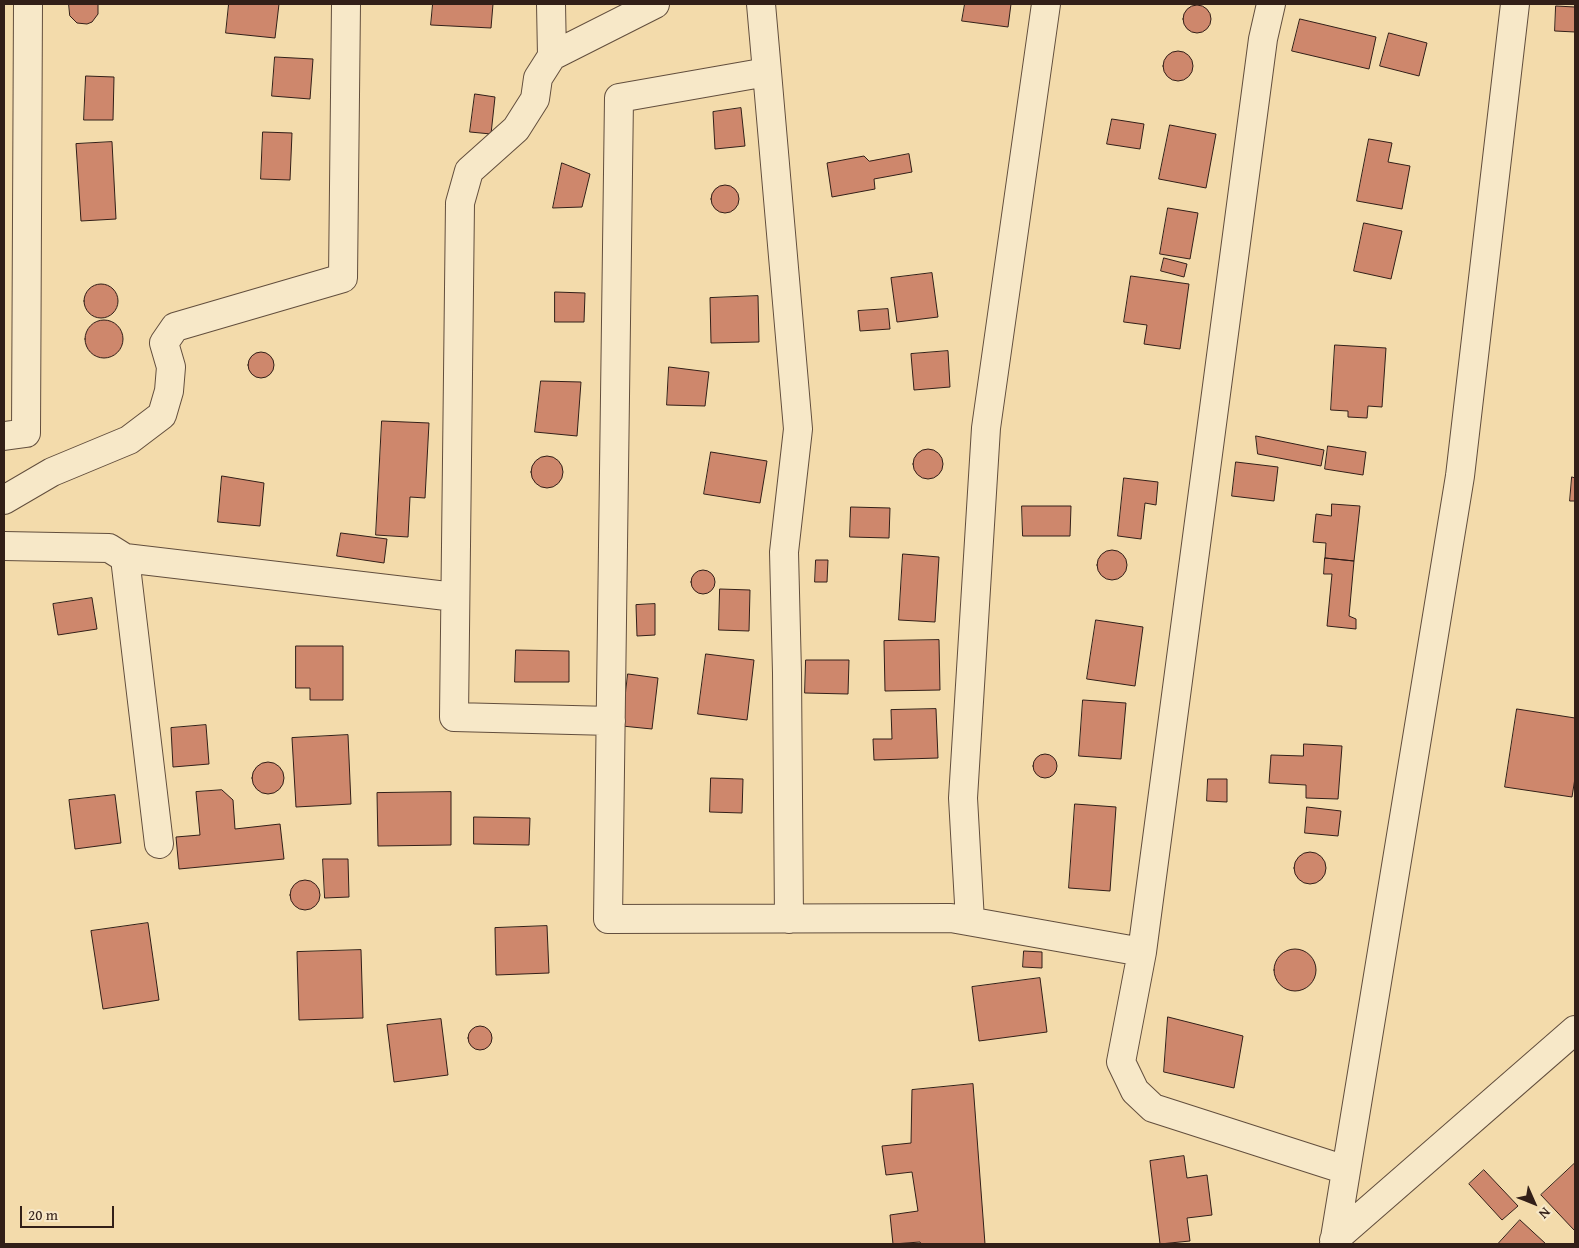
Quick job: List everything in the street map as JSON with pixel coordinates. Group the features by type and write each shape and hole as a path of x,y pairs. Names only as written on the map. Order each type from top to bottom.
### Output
{"street":[{"path":"4,436 26,433 28,4"},
{"path":"4,500 52,472 129,440 162,415 169,391 171,367 164,343 175,327 343,278 346,4"},
{"path":"551,4 552,56"},
{"path":"611,721 454,717 460,202 469,171 516,129 535,99 538,78 552,56 655,4"},
{"path":"761,4 798,429 784,552 787,673 788,918"},
{"path":"970,921 964,798 986,428 1046,4"},
{"path":"1271,4 1263,39 1142,952 1121,1062 1136,1091 1153,1108 1346,1170"},
{"path":"1334,1242 1460,476 1515,4"},
{"path":"767,72 619,98 608,919 951,918 1142,952"},
{"path":"4,546 109,548 125,558 455,597"},
{"path":"125,558 159,844"},
{"path":"1334,1242 1575,1030"}],"building":[{"path":"69,4 98,4 98,14 92,22 87,24 77,23 70,16"},
{"path":"229,4 279,4 275,38 226,33"},
{"path":"433,4 493,4 491,28 431,25"},
{"path":"965,4 1011,4 1008,27 962,21"},
{"path":"1197,5 1207,9 1211,19 1207,29 1197,33 1187,29 1183,19 1187,9"},
{"path":"1556,6 1575,7 1575,32 1555,31"},
{"path":"1300,19 1376,37 1369,69 1292,51"},
{"path":"1389,33 1427,43 1419,76 1380,66"},
{"path":"1178,51 1184,52 1192,60 1192,72 1184,80 1178,81 1172,80 1164,72 1163,66 1164,60 1172,52"},
{"path":"275,57 313,59 310,99 272,96"},
{"path":"86,76 114,77 113,120 84,120"},
{"path":"475,94 495,97 491,134 470,132"},
{"path":"741,108 745,146 715,149 713,112"},
{"path":"1112,119 1144,124 1140,149 1107,144"},
{"path":"1170,125 1216,134 1206,188 1159,179"},
{"path":"263,132 292,133 290,180 261,179"},
{"path":"1369,139 1392,143 1388,162 1410,166 1402,209 1357,201"},
{"path":"112,142 116,219 81,221 76,144"},
{"path":"909,154 912,172 874,179 875,189 832,197 827,163 864,156 869,161"},
{"path":"562,163 590,174 582,207 553,208"},
{"path":"725,185 735,189 739,199 735,209 725,213 715,209 711,199 715,189"},
{"path":"1168,208 1198,213 1190,259 1160,254"},
{"path":"1364,223 1402,231 1391,279 1354,271"},
{"path":"1164,258 1187,264 1184,277 1161,271"},
{"path":"932,273 938,317 897,322 891,278"},
{"path":"1131,276 1189,284 1180,349 1144,344 1147,325 1124,322"},
{"path":"101,284 108,285 113,289 117,294 117,308 113,313 108,317 101,318 94,317 89,313 85,308 84,301 85,294 89,289 94,285"},
{"path":"555,292 585,293 584,322 555,322"},
{"path":"758,296 759,342 711,343 710,298"},
{"path":"888,309 890,329 860,331 858,311"},
{"path":"104,320 118,325 123,339 118,353 104,358 90,353 85,339 90,325"},
{"path":"1335,345 1386,348 1382,407 1368,406 1367,418 1348,417 1348,411 1331,410"},
{"path":"948,351 950,387 914,390 911,354"},
{"path":"261,352 270,356 274,365 270,374 261,378 252,374 248,365 252,356"},
{"path":"669,367 709,372 705,406 667,405"},
{"path":"541,381 581,382 577,436 535,432"},
{"path":"382,421 429,423 425,498 410,497 408,537 376,535"},
{"path":"1256,436 1324,450 1321,466 1258,454"},
{"path":"1328,446 1366,452 1363,475 1325,469"},
{"path":"928,449 939,453 943,464 939,475 928,479 917,475 913,464 917,453"},
{"path":"711,452 767,461 760,503 704,494"},
{"path":"547,456 559,460 563,472 559,484 547,488 535,484 531,472 535,460"},
{"path":"1236,462 1278,467 1274,501 1232,496"},
{"path":"222,476 264,483 260,526 218,522"},
{"path":"1572,477 1575,478 1575,501 1570,501"},
{"path":"1124,478 1158,482 1156,505 1145,503 1141,539 1118,536"},
{"path":"1332,504 1360,506 1354,561 1325,558 1326,543 1313,542 1316,514 1331,516"},
{"path":"1022,506 1071,506 1070,536 1023,536"},
{"path":"851,507 890,508 889,538 850,537"},
{"path":"341,533 387,539 384,563 337,556"},
{"path":"1112,550 1123,554 1127,565 1123,576 1112,580 1101,576 1097,565 1101,554"},
{"path":"903,554 939,557 935,622 899,620"},
{"path":"1325,558 1354,561 1349,616 1356,619 1356,629 1327,626 1332,574 1324,574"},
{"path":"816,560 828,560 827,582 815,582"},
{"path":"703,570 712,573 715,582 712,591 703,594 694,591 691,582 694,573"},
{"path":"720,589 750,590 749,631 719,630"},
{"path":"92,598 97,629 58,635 53,604"},
{"path":"655,604 655,635 637,636 636,605"},
{"path":"1096,620 1143,627 1135,686 1087,679"},
{"path":"939,640 940,690 885,691 884,641"},
{"path":"296,646 343,646 343,700 310,700 310,688 296,688"},
{"path":"516,650 569,651 569,682 515,682"},
{"path":"706,654 754,660 747,720 698,714"},
{"path":"806,660 849,660 848,694 805,693"},
{"path":"628,674 658,678 652,729 622,726"},
{"path":"1083,700 1126,703 1121,759 1079,756"},
{"path":"936,709 938,758 874,760 873,739 892,739 891,710"},
{"path":"1517,709 1575,718 1575,778 1572,797 1505,787"},
{"path":"206,725 209,764 173,767 171,728"},
{"path":"348,735 351,804 296,807 292,738"},
{"path":"1304,744 1342,746 1338,799 1306,798 1306,785 1269,783 1271,755 1303,756"},
{"path":"1040,754 1050,754 1057,761 1057,771 1050,778 1040,778 1033,771 1033,761"},
{"path":"268,762 279,767 284,778 279,789 268,794 257,789 252,778 257,767"},
{"path":"711,778 743,779 742,813 710,812"},
{"path":"1208,779 1227,779 1227,802 1207,801"},
{"path":"222,790 233,800 235,829 280,824 284,859 179,869 176,837 200,835 196,792"},
{"path":"451,792 451,845 378,846 377,793"},
{"path":"115,795 121,843 75,849 69,800"},
{"path":"1075,804 1116,807 1110,891 1069,888"},
{"path":"1307,807 1341,811 1338,836 1305,833"},
{"path":"474,817 530,818 529,845 474,844"},
{"path":"1310,852 1316,853 1321,857 1325,862 1325,874 1321,879 1316,883 1310,884 1304,883 1299,879 1295,874 1294,868 1295,862 1299,857 1304,853"},
{"path":"323,859 348,859 349,897 325,898"},
{"path":"305,880 311,881 319,889 319,901 311,909 305,910 299,909 291,901 290,895 291,889 299,881"},
{"path":"148,923 159,1000 103,1009 91,931"},
{"path":"547,926 549,973 496,975 495,928"},
{"path":"1295,949 1310,955 1316,970 1310,985 1295,991 1280,985 1274,970 1280,955"},
{"path":"361,950 363,1018 299,1020 297,952"},
{"path":"1024,951 1042,952 1042,968 1023,967"},
{"path":"1040,978 1047,1032 979,1041 972,987"},
{"path":"1168,1017 1243,1036 1234,1088 1164,1072"},
{"path":"441,1019 448,1075 394,1082 387,1025"},
{"path":"475,1026 485,1026 492,1033 492,1043 485,1050 475,1050 468,1043 468,1033"},
{"path":"973,1084 985,1244 921,1244 920,1242 893,1244 890,1215 918,1211 912,1172 886,1175 882,1146 911,1143 912,1090"},
{"path":"1184,1156 1187,1178 1207,1175 1212,1215 1187,1218 1190,1241 1160,1244 1150,1161"},
{"path":"1575,1163 1575,1229 1574,1230 1541,1195"},
{"path":"1484,1170 1518,1206 1502,1220 1469,1184"},
{"path":"1520,1220 1546,1244 1498,1244"}]}
